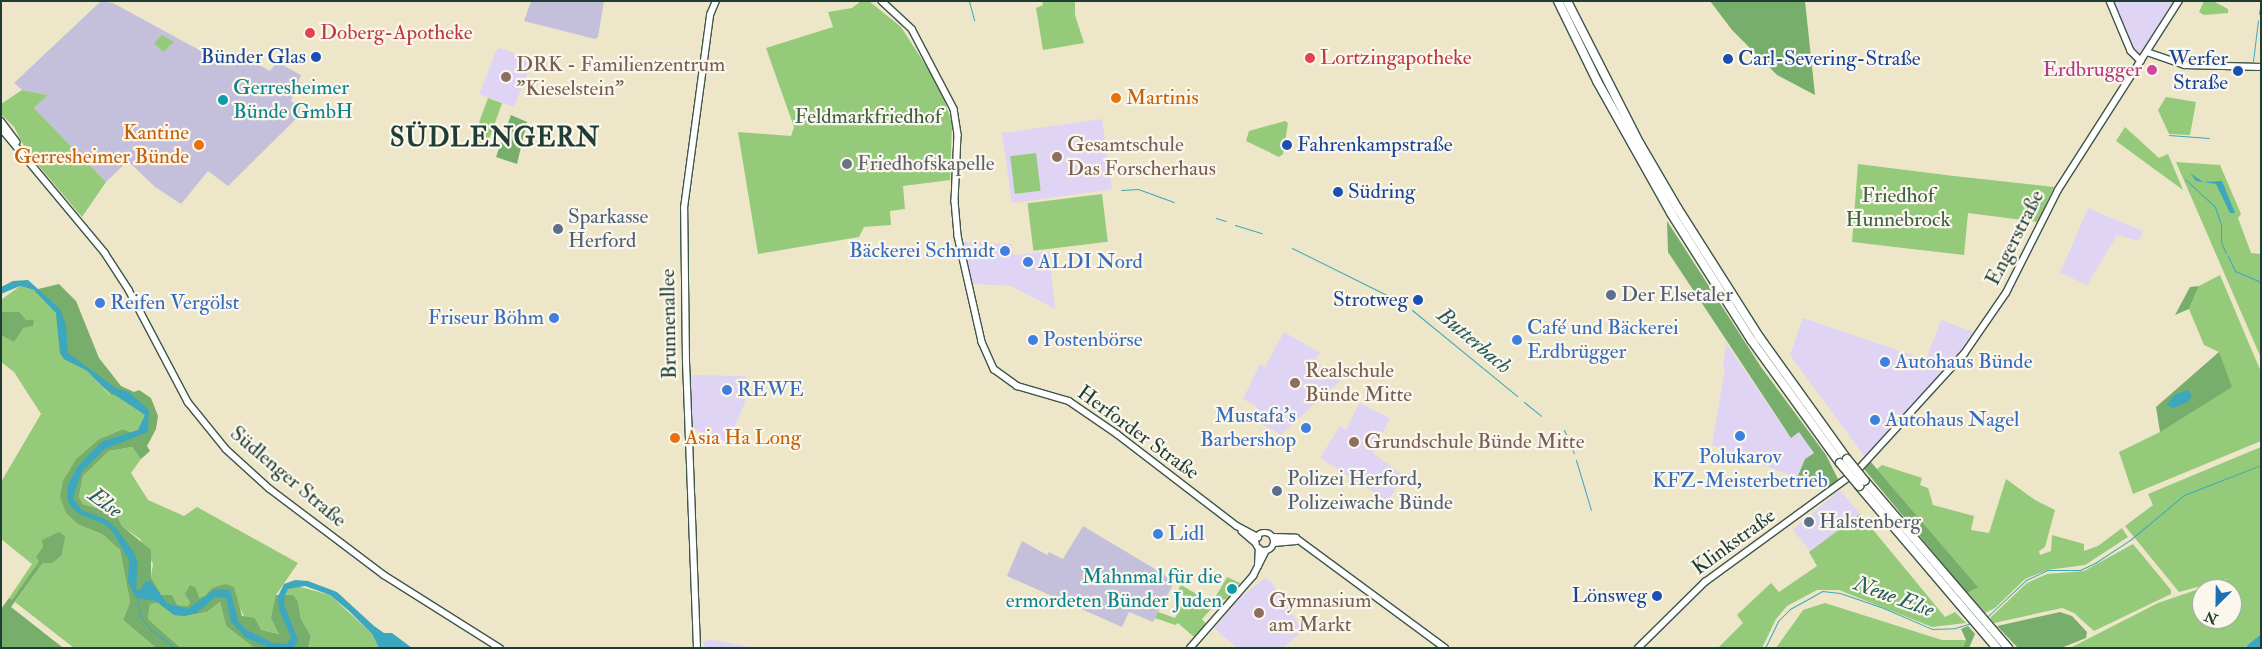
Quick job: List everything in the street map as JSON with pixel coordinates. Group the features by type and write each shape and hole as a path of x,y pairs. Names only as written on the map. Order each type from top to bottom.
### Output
{"highway":[{"path":"1558,1 1671,213 1752,341 1843,461 1960,602 1995,642 2008,648"},
{"path":"1567,1 1675,204 1760,338 1843,461"}],"main road":[{"name":"Brunnenallee","path":"697,648 686,362 684,208 710,15 716,1"},
{"name":"Herforder Straße","path":"882,1 912,29 954,108 958,135 955,201 958,236 982,342 994,369 1017,386 1069,401 1118,434 1237,526 1266,551"},
{"path":"2110,1 2132,51 2141,61"},
{"name":"Engerstraße","path":"1857,471 1985,328 2006,293 2058,190 2178,1"},
{"path":"2147,52 2184,65 2261,67"},
{"name":"Südlenger Straße","path":"1,121 24,155"},
{"name":"Südlenger Straße","path":"1,128 105,253 129,290 188,402 226,449 270,489 384,574 500,648"},
{"name":"Klinkstraße","path":"1638,648 1705,582 1857,471"},
{"path":"1258,566 1258,543 1266,533 1273,540"},
{"path":"1190,648 1238,594 1258,566 1273,540 1289,536 1301,541 1445,648"}],"shaded area":[{"path":"101,1 113,3 223,63 232,51 270,71 277,62 301,75 291,101 300,107 299,116 228,186 208,171 181,204 155,187 128,161 106,182 34,108 48,95 22,90 14,83"},
{"path":"531,1 604,1 598,37 595,39 524,21"},
{"path":"2114,1 2173,1 2141,54 2133,49"},
{"name":"DRK - Familienzentrum \"Kieselstein\"","path":"501,48 533,60 514,107 479,94 497,49"},
{"name":"Gesamtschule Das Forscherhaus","path":"1102,119 1112,189 1012,203 1002,133"},
{"path":"2088,208 2143,231 2139,241 2117,235 2087,285 2060,273"},
{"path":"962,242 1012,244 1013,255 1049,251 1055,309 1011,286 972,284"},
{"path":"1803,318 1926,360 1941,320 1973,332 1973,337 1865,457 1790,355"},
{"name":"Realschule Bünde Mitte","path":"1284,332 1320,353 1315,361 1341,380 1281,435 1250,418 1257,406 1243,399 1260,364 1265,367"},
{"path":"1726,343 1791,438 1799,431 1814,453 1805,459 1797,478 1712,445 1725,369 1723,368"},
{"path":"690,375 745,376 745,402 727,445 692,428"},
{"name":"Grundschule Bünde Mitte","path":"1359,403 1390,418 1373,453 1404,476 1388,501 1320,458 1340,426 1346,430"},
{"path":"1840,490 1860,514 1812,554 1793,530"},
{"path":"1083,526 1175,581 1153,622 1129,612 1122,627 1007,576 1022,541 1047,555 1049,552 1063,559"},
{"name":"Gymnasium am Markt","path":"1265,578 1273,584 1303,631 1283,648 1237,648 1214,628 1241,597"},
{"path":"710,639 755,648 705,648 703,642"}],"green space":[{"name":"Feldmarkfriedhof","path":"861,1 869,1 901,27 941,89 952,124 950,180 903,186 905,209 890,211 891,225 864,227 859,237 758,254 738,132 791,136 794,127 766,48 833,27 828,12 852,8"},
{"path":"1042,1 1075,1 1075,15 1084,43 1043,50 1036,8 1043,5"},
{"path":"1710,1 1805,1 1815,95 1777,75 1732,30"},
{"path":"2204,1 2213,1 2228,9 2228,13 2204,15 2199,12"},
{"path":"162,35 174,42 163,52 154,43"},
{"path":"22,90 48,95 34,108 106,182 82,217 27,152 14,127 1,114 1,104"},
{"path":"2166,97 2196,102 2190,135 2169,134 2158,110"},
{"path":"488,98 502,103 485,149 471,144"},
{"path":"511,115 527,122 517,164 496,157"},
{"path":"1285,121 1288,123 1283,154 1279,157 1246,141 1249,131"},
{"path":"2125,127 2159,158 2168,154 2183,190 2116,141"},
{"path":"1036,153 1041,191 1015,194 1010,156"},
{"path":"2176,162 2220,165 2241,214 2238,218 2251,253 2261,254 2261,358"},
{"name":"Friedhof Hunnebrock","path":"1858,164 2054,187 2038,222 1968,213 1964,255 1852,242"},
{"path":"1102,194 1108,242 1033,251 1028,203"},
{"path":"1667,221 1761,367 1826,455 1839,481 1828,490 1797,478 1805,459 1814,453 1799,432 1791,438 1668,252"},
{"path":"2220,275 2261,372 2261,441 2133,494 2119,452 2160,432 2219,352 2204,345 2189,309 2199,286"},
{"path":"59,284 76,301 99,358 121,386 134,392 139,390 151,398 158,416 156,429 147,446 150,451 141,459 132,447 109,451 83,476 79,497 83,504 116,514 122,526 151,550 151,577 161,595 172,595 177,605 188,606 190,602 185,594 190,585 196,588 199,598 206,595 212,588 225,584 234,587 242,616 255,618 261,630 279,634 271,618 276,595 293,595 298,602 301,619 311,636 308,648 254,648 226,626 220,602 207,612 185,616 174,615 158,603 150,604 148,619 181,648 156,648 123,620 130,602 120,550 102,534 79,525 66,513 60,497 63,481 77,458 99,439 123,429 130,432 138,430 145,415 117,396 111,395 86,370 64,359 60,353 56,313 34,290"},
{"path":"20,286 34,290 53,307 59,322 60,353 86,370 110,395 117,396 145,415 138,430 130,432 123,429 99,439 77,458 79,525 102,534 120,550 130,602 123,620 156,648 74,648 15,602 43,563 62,555 63,549 43,547 39,561 12,601 9,598 32,564 1,539 1,482 41,414 14,372 1,362 1,335 6,336 26,321 18,312 1,312 1,300"},
{"path":"2199,286 2189,309 2175,315 2190,287"},
{"path":"1,312 19,312 26,320 34,320 33,326 23,328 14,342 1,335"},
{"path":"2219,352 2232,387 2160,432 2156,407"},
{"path":"132,447 141,459 131,473 148,500 184,516 197,507 298,563 276,595 280,634 260,630 255,618 245,618 235,599 206,595 190,602 188,606 177,605 161,596 151,577 153,564 140,539 122,526 116,514 83,504 79,497 83,476 109,451"},
{"path":"2261,447 2261,635 2244,648 2070,648 2158,603 2192,591 2192,629 2242,629 2242,579 2192,579 2192,588 2179,592 2125,526 2153,505 2148,494"},
{"path":"1871,462 1978,587 1967,593 1864,469"},
{"path":"1882,465 1922,478 1920,485 1928,488 1933,505 1974,516 1971,530 1989,533 2006,479 2035,500 2055,510 2045,547 2039,551 2040,555 2051,551 2052,535 2084,544 2084,551 2098,546 2122,528 2128,537 2085,565 2047,570 2025,579 1995,608 1985,613 1967,593 1977,586 1877,469"},
{"path":"1860,514 1945,617 1955,612 1966,623 1932,627 1839,590 1817,590 1787,606 1776,619 1762,648 1718,648 1743,623 1737,615 1771,583 1779,592 1817,566 1809,552"},
{"path":"59,532 65,536 62,555 52,563 43,563 11,607 62,647 1,648 1,609 9,598 12,600 39,561 36,557 43,547 42,540"},
{"path":"2133,544 2171,590 2171,594 2094,631 2074,613 2062,608 1994,623 1990,618 2027,583 2047,574 2084,571"},
{"path":"1227,577 1240,583 1227,599 1222,600 1216,596"},
{"path":"1181,585 1215,605 1202,619 1206,624 1194,637 1178,623 1175,625 1155,618 1158,612 1175,618 1181,608 1176,605 1184,596 1178,590"},
{"path":"297,586 330,595 372,634 379,648 308,648 311,636 301,619 298,602 285,596 288,589"},
{"path":"220,602 226,626 254,648 181,648 148,619 150,604 158,603 185,616 207,612"},
{"path":"1825,603 1942,640 1966,640 1963,648 1776,648 1803,610"},
{"path":"2060,612 2072,616 2087,632 2086,638 2061,648 2018,648 1997,626"},
{"path":"1968,626 1975,634 1969,648 1963,648 1966,640 1961,629"}],"water":[{"path":"2190,173 2203,182 2222,181 2235,213 2230,213 2216,184 2196,181"},
{"path":"28,280 60,309 66,325 68,353 116,388 129,392 149,410 148,432 105,449 82,471 73,498 82,510 107,520 116,528 133,551 138,563 136,589 139,591 145,582 151,581 167,603 188,609 215,589 230,590 238,621 245,629 273,643 287,644 291,637 279,610 278,596 284,584 295,580 308,581 337,592 374,626 384,633 392,633 412,648 379,648 372,634 330,595 305,586 288,589 285,596 284,604 298,640 293,648 268,647 246,638 231,622 226,598 215,597 197,613 185,616 174,615 156,601 136,598 128,582 129,560 112,531 104,524 79,514 71,507 67,498 68,485 76,469 91,452 103,441 138,430 145,415 103,387 86,370 64,359 60,353 56,313 34,290 20,286 1,294 1,287 13,281"},
{"path":"2188,390 2192,395 2188,402 2173,408 2167,405 2174,395"}],"waterway":[{"name":"Butterbach","path":"969,1 974,20"},
{"path":"2259,14 2261,2"},
{"path":"2253,61 2258,20"},
{"path":"2223,63 2236,63"},
{"path":"2240,63 2252,63"},
{"path":"2169,135 2209,138"},
{"path":"2185,179 2215,207 2221,224 2221,242 2226,253"},
{"name":"Butterbach","path":"1121,190 1138,189 1174,202"},
{"name":"Butterbach","path":"1216,218 1226,221"},
{"name":"Butterbach","path":"1235,225 1262,233"},
{"name":"Butterbach","path":"1292,248 1405,304"},
{"path":"2228,256 2235,271 2261,282"},
{"name":"Butterbach","path":"1412,310 1517,396"},
{"name":"Butterbach","path":"1524,402 1541,416"},
{"name":"Butterbach","path":"1564,430 1574,453"},
{"name":"Butterbach","path":"1576,460 1591,510"},
{"name":"Neue Else","path":"1987,617 2026,580 2047,570 2080,570 2095,563 2130,540 2184,495 2261,465"},
{"name":"Neue Else","path":"1765,648 1778,621 1790,609 1822,591 1840,593 1881,607 1932,629 1955,628 1971,623"},
{"path":"137,599 140,616 151,630 176,648"},
{"name":"Else","path":"2250,648 2261,639"}],"place":[{"name":"Doberg-Apotheke","path":"310,33"},
{"name":"Bünder Glas","path":"316,57"},
{"name":"Lortzingapotheke","path":"1310,58"},
{"name":"Carl-Severing-Straße","path":"1728,59"},
{"name":"Erdbrugger","path":"2152,70"},
{"name":"Werfer Straße","path":"2238,71"},
{"name":"DRK - Familienzentrum \"Kieselstein\"","path":"506,77"},
{"name":"Martinis","path":"1116,98"},
{"name":"Gerresheimer Bünde GmbH","path":"223,100"},
{"name":"Kantine Gerresheimer Bünde","path":"199,145"},
{"name":"Fahrenkampstraße","path":"1287,145"},
{"name":"Gesamtschule Das Forscherhaus","path":"1057,157"},
{"name":"Friedhofskapelle","path":"847,164"},
{"name":"Südring","path":"1338,192"},
{"name":"Sparkasse Herford","path":"558,229"},
{"name":"Bäckerei Schmidt","path":"1005,251"},
{"name":"ALDI Nord","path":"1028,262"},
{"name":"Der Elsetaler","path":"1611,295"},
{"name":"Strotweg","path":"1418,300"},
{"name":"Reifen Vergölst","path":"100,303"},
{"name":"Friseur Böhm","path":"554,318"},
{"name":"Postenbörse","path":"1033,340"},
{"name":"Café und Bäckerei Erdbrügger","path":"1517,340"},
{"name":"Autohaus Bünde","path":"1885,362"},
{"name":"Realschule Bünde Mitte","path":"1295,383"},
{"name":"REWE","path":"727,390"},
{"name":"Autohaus Nagel","path":"1875,420"},
{"name":"Mustafa’s Barbershop","path":"1306,428"},
{"name":"Polukarov KFZ-Meisterbetrieb","path":"1740,436"},
{"name":"Asia Ha Long","path":"675,438"},
{"name":"Grundschule Bünde Mitte","path":"1354,442"},
{"name":"Polizei Herford, Polizeiwache Bünde","path":"1277,491"},
{"name":"Halstenberg","path":"1809,522"},
{"name":"Lidl","path":"1158,534"},
{"name":"Mahnmal für die ermordeten Bünder Juden","path":"1232,589"},
{"name":"Lönsweg","path":"1657,596"},
{"name":"Gymnasium am Markt","path":"1259,613"}],"district":[{"name":"SÜDLENGERN","path":"495,139"}]}
